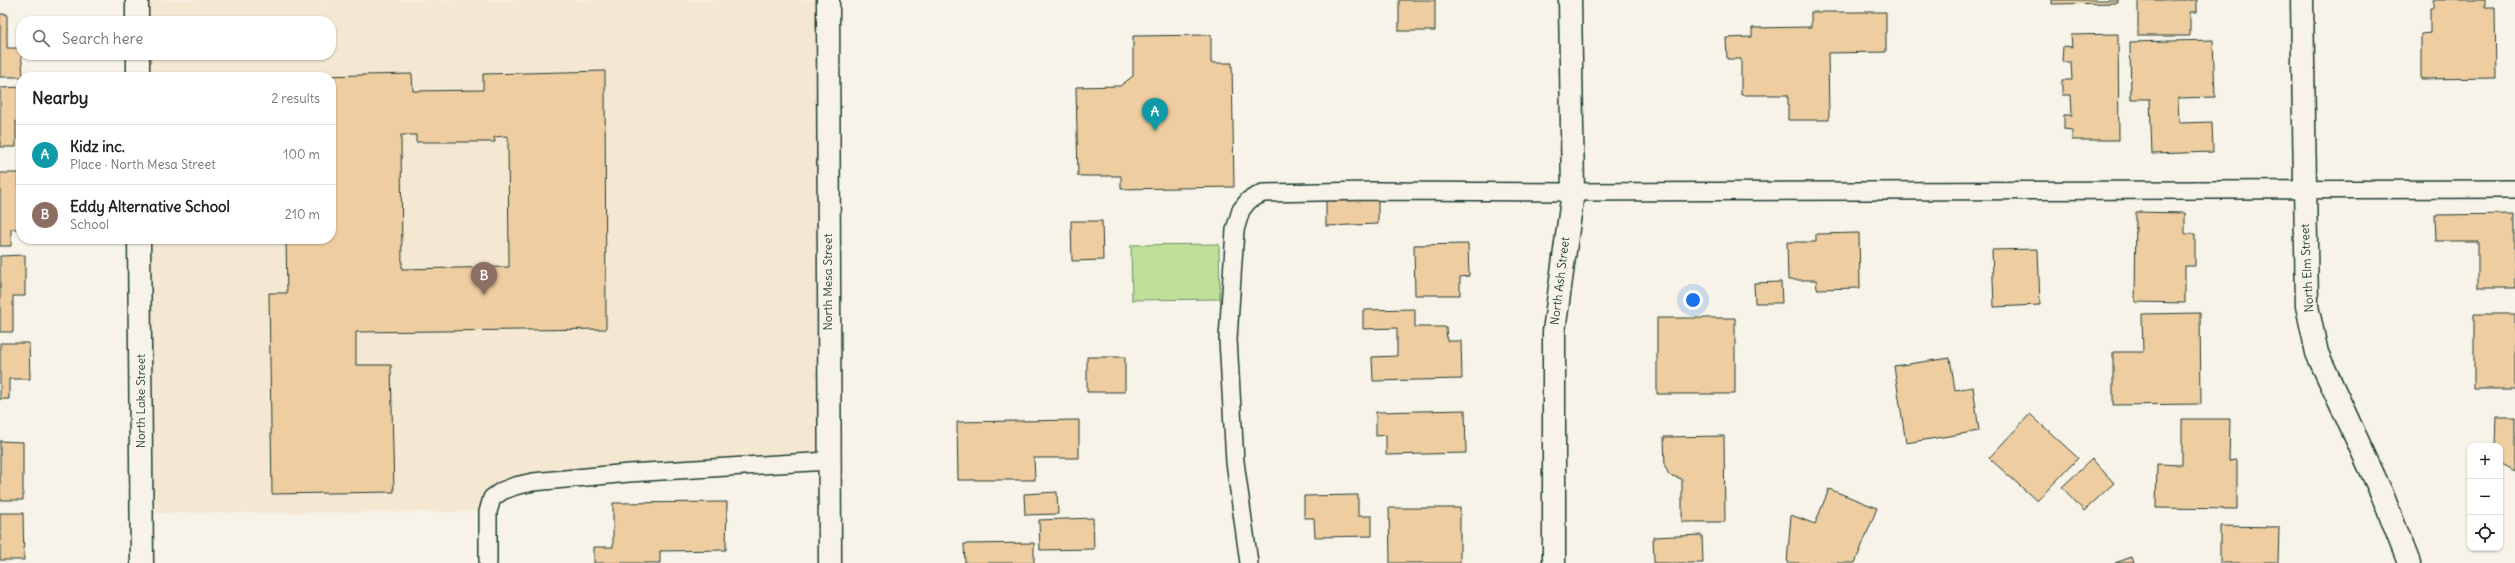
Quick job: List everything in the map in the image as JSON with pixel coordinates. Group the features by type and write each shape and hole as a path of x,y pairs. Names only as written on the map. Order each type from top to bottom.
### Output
{"street":[{"path":"137,0 138,16"},
{"name":"North Mesa Street","path":"828,0 830,563"},
{"name":"North Ash Street","path":"1554,563 1554,331 1573,192 1570,0"},
{"name":"North Elm Street","path":"2302,0 2307,306 2317,354 2382,494 2409,563"},
{"path":"138,60 138,72"},
{"name":"North Lake Street","path":"140,244 142,563"}],"lane":[{"path":"1249,563 1235,462 1228,339 1235,230 1240,210 1249,200 1262,193 1372,191 2304,191 2515,189"},
{"path":"488,563 488,512 492,498 502,491 515,486 533,482 629,473 829,461"}],"shaded area":[{"path":"137,0 828,0 829,461 515,486 488,512 141,513 139,244 336,244 336,72 138,72 138,60 336,60 336,16 137,16"}],"green space":[{"path":"1219,244 1220,299 1132,300 1131,245"}],"building":[{"path":"1399,0 1435,0 1435,31 1399,31"},
{"path":"2052,0 2118,0 2118,3 2052,4"},
{"path":"2138,0 2197,0 2197,12 2190,12 2190,36 2138,36"},
{"path":"2433,0 2485,0 2485,7 2495,7 2496,78 2421,79 2421,34 2430,33 2430,8 2433,8"},
{"path":"1811,12 1886,12 1886,52 1828,53 1829,120 1788,120 1788,95 1741,95 1741,59 1727,59 1726,38 1752,37 1752,28 1811,27"},
{"path":"0,14 7,14 7,48 16,48 16,60 22,60 23,72 16,72 16,77 0,77"},
{"path":"2118,34 2119,140 2072,140 2072,130 2064,129 2064,115 2072,115 2071,95 2062,95 2062,80 2072,80 2071,62 2062,62 2063,46 2072,47 2071,35"},
{"path":"1211,35 1211,63 1232,63 1234,187 1121,189 1121,176 1078,176 1076,87 1120,86 1133,76 1133,36"},
{"path":"2213,40 2215,97 2178,98 2179,123 2212,122 2213,152 2152,154 2150,99 2131,99 2130,42"},
{"path":"605,71 606,329 356,332 356,365 391,365 394,492 272,494 269,293 287,293 286,244 336,244 336,76 412,74 413,91 483,90 483,74","holes":["401,135 416,135 416,142 495,142 494,137 508,136 509,267 402,269"]},
{"path":"16,87 16,147 0,147 0,88"},
{"path":"0,173 16,173 16,229 11,229 11,246 0,246"},
{"path":"1378,197 1378,224 1326,226 1326,199"},
{"path":"2136,212 2185,213 2185,234 2195,234 2195,266 2185,266 2185,303 2135,302"},
{"path":"2515,214 2515,287 2478,287 2478,241 2436,241 2435,215"},
{"path":"1071,221 1102,221 1103,260 1072,261"},
{"path":"1859,233 1860,288 1817,289 1816,280 1788,280 1787,242 1816,242 1816,234"},
{"path":"1468,244 1469,276 1460,277 1460,295 1415,295 1414,245"},
{"path":"2038,249 2040,305 1994,307 1992,250"},
{"path":"25,255 25,296 13,296 13,332 0,332 0,256"},
{"path":"1781,282 1782,303 1755,303 1754,283"},
{"path":"1415,309 1415,327 1446,327 1447,341 1461,341 1462,379 1373,381 1372,357 1397,356 1397,328 1363,329 1363,310"},
{"path":"2200,313 2201,404 2113,405 2113,352 2143,352 2142,314"},
{"path":"2474,314 2515,314 2515,389 2474,389"},
{"path":"1657,318 1735,318 1735,394 1657,394"},
{"path":"0,343 29,343 30,379 9,379 9,399 0,399"},
{"path":"1087,357 1125,357 1125,392 1087,392"},
{"path":"1950,358 1955,390 1973,387 1979,431 1906,443 1894,366"},
{"path":"1465,410 1466,453 1386,455 1386,435 1376,436 1376,412"},
{"path":"2030,414 2078,458 2037,501 1989,458"},
{"path":"2497,417 2515,417 2515,472 2503,466 2503,443 2496,443"},
{"path":"2182,419 2230,419 2229,461 2237,460 2237,509 2156,508 2157,464 2182,465"},
{"path":"1079,420 1079,458 1034,458 1035,480 958,480 957,422"},
{"path":"1724,436 1725,522 1682,522 1682,479 1669,475 1665,466 1664,437"},
{"path":"0,441 23,442 23,500 0,500"},
{"path":"2092,459 2114,483 2084,511 2062,487"},
{"path":"1829,489 1877,508 1855,563 1787,563 1791,515 1815,524"},
{"path":"1057,492 1058,514 1025,515 1024,494"},
{"path":"1358,495 1358,516 1372,516 1372,536 1315,537 1314,518 1304,518 1304,496"},
{"path":"727,502 726,550 660,551 660,563 594,563 594,547 613,547 613,503"},
{"path":"1389,508 1460,508 1460,563 1390,563"},
{"path":"0,513 23,513 24,560 0,560"},
{"path":"1093,518 1094,549 1040,550 1039,520"},
{"path":"2220,526 2279,527 2278,563 2220,563"},
{"path":"1702,535 1703,563 1654,563 1653,537"},
{"path":"1034,543 1034,563 965,563 964,544"},
{"path":"2132,557 2134,563 2115,563"}],"place":[{"name":"Kidz inc.","path":"1155,131"},
{"name":"Eddy Alternative School","path":"484,295"}]}
